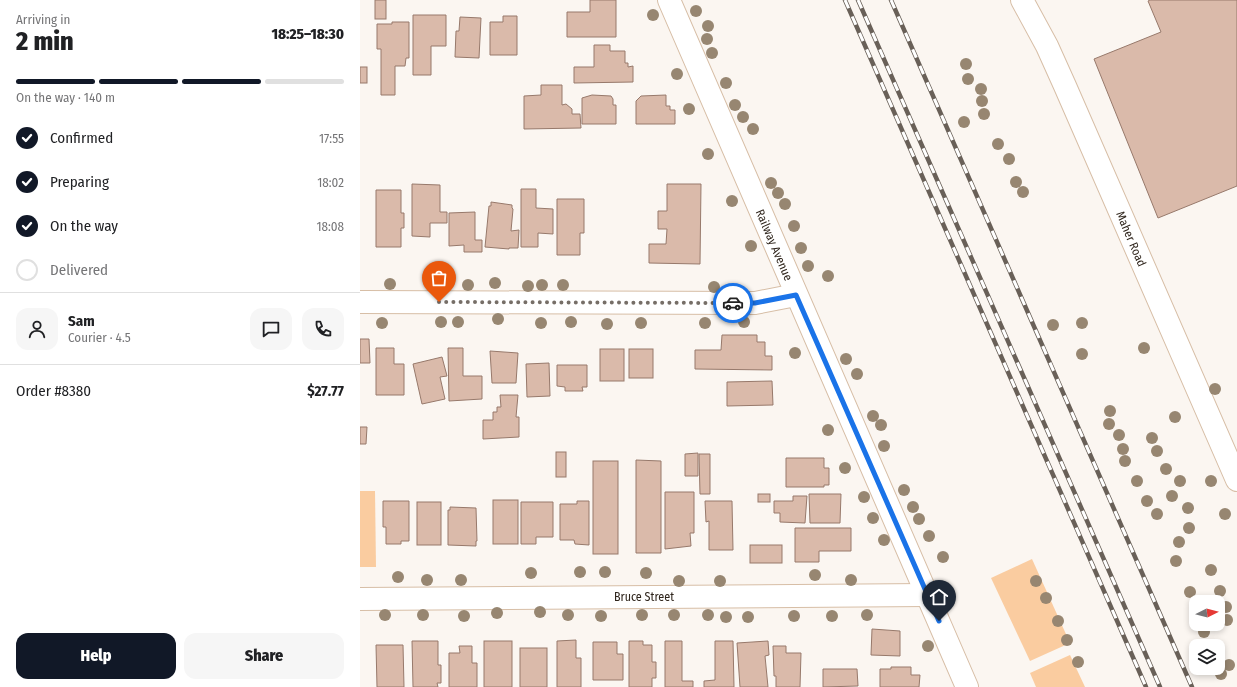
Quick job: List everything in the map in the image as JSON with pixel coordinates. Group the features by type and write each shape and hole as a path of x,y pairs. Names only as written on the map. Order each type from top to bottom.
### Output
{"street":[{"name":"Railway Avenue","path":"669,0 967,687"},
{"name":"Maher Road","path":"1022,0 1047,46 1065,86 1237,480"},
{"path":"360,302 755,303 796,295"},
{"name":"Bruce Street","path":"360,599 927,595"}],"shaded area":[{"path":"360,491 375,491 376,567 360,567"},
{"path":"1032,559 1070,643 1030,661 991,578"},
{"path":"1070,655 1085,687 1036,687 1030,673"}],"building":[{"path":"375,0 386,0 386,19 375,19"},
{"path":"590,0 616,0 616,37 567,37 567,12 590,12"},
{"path":"1237,0 1237,186 1158,218 1094,59 1161,32 1148,1"},
{"path":"413,15 446,15 446,46 431,46 431,75 413,75"},
{"path":"503,16 517,16 517,55 490,55 490,22 503,22"},
{"path":"460,17 481,18 479,58 455,57 456,31 459,31"},
{"path":"392,22 409,22 409,58 406,58 405,66 395,66 395,95 381,95 381,49 377,49 377,24 392,24"},
{"path":"594,45 610,45 610,51 625,51 625,63 628,63 628,67 633,66 633,82 574,83 574,67 594,67"},
{"path":"360,67 367,67 367,83 360,83"},
{"path":"541,85 562,85 562,105 566,104 572,109 572,114 580,114 581,128 524,129 524,96 541,95"},
{"path":"592,95 611,96 613,99 613,105 616,105 616,124 582,124 582,98"},
{"path":"666,95 666,106 670,106 670,110 675,110 675,124 636,124 636,101 641,96"},
{"path":"412,184 440,185 440,212 447,212 447,223 430,223 430,237 412,236"},
{"path":"667,184 701,184 700,264 649,263 649,244 666,244 667,229 658,229 658,211 667,211"},
{"path":"521,189 536,189 536,208 553,209 553,234 538,233 538,247 521,247"},
{"path":"376,190 401,190 401,213 404,213 404,228 401,228 401,247 376,247"},
{"path":"557,199 584,199 584,233 580,233 580,255 557,255"},
{"path":"491,202 512,205 511,231 519,230 518,248 509,249 485,247 489,206 491,206"},
{"path":"475,212 475,240 482,240 482,252 464,252 464,245 449,246 449,213"},
{"path":"722,335 757,335 757,342 765,342 765,356 772,356 772,370 695,369 695,350 721,350"},
{"path":"360,339 369,339 370,363 360,363"},
{"path":"376,348 394,348 394,364 404,364 404,395 376,395"},
{"path":"448,348 463,348 463,376 482,376 482,399 449,401"},
{"path":"600,349 624,349 624,381 600,381"},
{"path":"629,349 653,349 653,378 629,378"},
{"path":"490,351 518,353 516,383 492,383"},
{"path":"442,357 447,376 440,377 445,399 422,404 413,364"},
{"path":"549,363 550,396 527,397 526,364"},
{"path":"557,365 587,365 587,387 582,387 583,391 565,391 565,387 557,386"},
{"path":"772,381 773,405 727,406 727,382"},
{"path":"500,395 518,395 516,417 519,417 519,437 483,439 483,420 493,420 493,412 497,412 497,407 501,407"},
{"path":"360,427 367,427 366,444 360,444"},
{"path":"556,452 566,452 566,477 556,477"},
{"path":"698,453 698,476 685,476 685,454"},
{"path":"699,454 710,454 710,494 700,494"},
{"path":"786,458 824,458 824,468 829,468 829,485 824,485 824,487 786,487"},
{"path":"636,460 661,461 661,553 636,553"},
{"path":"593,461 618,461 618,554 593,554"},
{"path":"665,492 694,492 694,533 690,533 691,546 665,549"},
{"path":"758,494 770,494 770,502 758,502"},
{"path":"809,494 841,494 840,523 810,523"},
{"path":"793,496 807,496 805,523 780,522 780,513 774,513 774,501 793,501"},
{"path":"493,500 518,500 518,544 493,544"},
{"path":"383,501 409,501 409,541 401,541 401,544 386,544 386,527 383,527"},
{"path":"577,501 589,501 589,545 575,544 574,540 560,540 560,504 577,504"},
{"path":"705,501 732,501 733,550 709,550 709,521 706,522"},
{"path":"417,502 441,502 441,545 417,545"},
{"path":"521,502 553,502 553,537 536,537 536,544 521,544"},
{"path":"450,507 476,508 476,546 448,545 448,510 450,510"},
{"path":"795,528 851,528 851,551 819,551 819,562 795,562"},
{"path":"750,545 782,545 782,563 750,563"},
{"path":"872,629 900,631 900,656 871,655"},
{"path":"576,640 576,658 581,658 581,687 557,687 557,641"},
{"path":"412,641 438,641 438,665 441,665 441,683 437,683 438,687 413,687"},
{"path":"484,641 512,641 512,687 484,687"},
{"path":"629,641 643,641 643,645 652,645 652,662 656,662 656,678 652,678 652,687 629,687"},
{"path":"665,641 682,641 682,681 693,681 693,687 665,687"},
{"path":"715,641 733,641 734,687 704,687 704,681 715,680"},
{"path":"768,641 769,655 765,656 768,687 740,687 737,643"},
{"path":"593,642 617,642 617,654 623,654 623,680 593,680"},
{"path":"376,645 403,645 404,687 377,687"},
{"path":"459,646 472,646 472,663 477,663 477,687 449,687 449,653 460,653"},
{"path":"773,646 786,646 786,653 801,653 800,687 776,687"},
{"path":"520,648 547,648 547,687 520,687"},
{"path":"891,667 911,667 911,675 920,675 919,687 880,687 880,669 891,669"},
{"path":"823,669 857,669 858,686 823,687"}],"railway":[{"path":"845,0 1146,687"},
{"path":"858,0 1160,687"},
{"path":"891,0 1192,687"}],"way so far":[{"path":"439,302 733,303"}],"route":[{"path":"733,303 755,303 796,295 939,621"}]}
